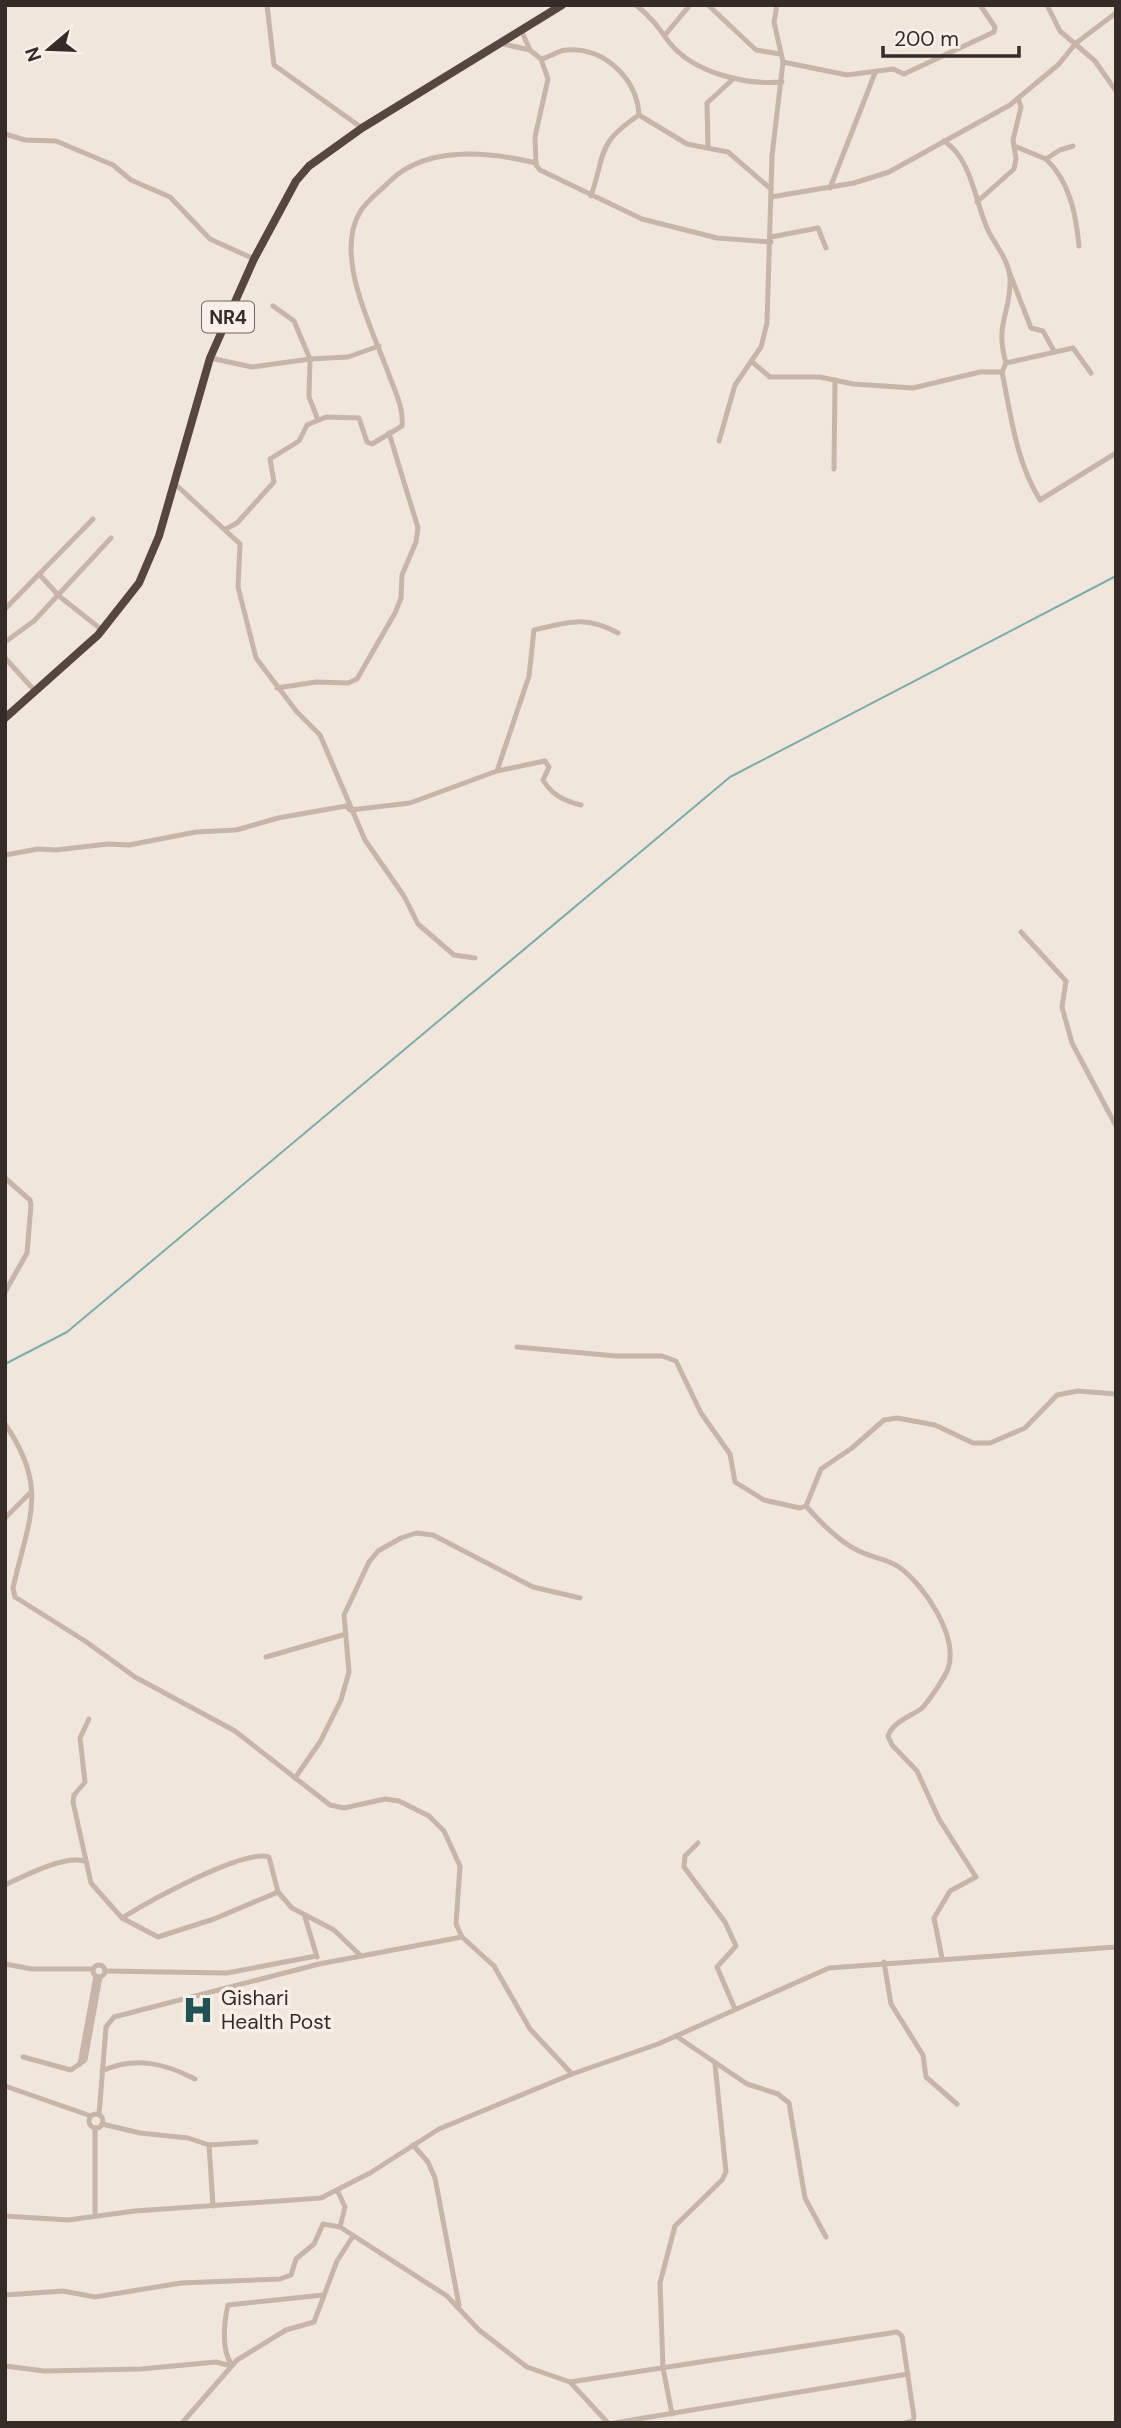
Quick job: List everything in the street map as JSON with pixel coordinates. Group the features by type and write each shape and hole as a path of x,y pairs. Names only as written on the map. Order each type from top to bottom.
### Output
{"highway":[{"name":"NR4","path":"5,718 102,630 124,605 145,571 159,536 210,358 254,259 296,181 309,166 362,128 503,44 562,5"}],"street":[{"path":"267,5 274,65 362,128"},
{"path":"636,5 673,46 699,66 732,80 761,84 782,82"},
{"path":"665,35 690,5"},
{"path":"708,5 756,50 780,54"},
{"path":"719,441 735,385 761,347 767,323 771,189 783,62 774,22 777,5"},
{"path":"783,62 847,75 893,69 901,74 909,72 995,32 995,27 980,5"},
{"path":"1047,5 1059,31 1076,43 1102,69 1116,90"},
{"path":"771,197 830,188 889,172 1002,111 1059,64 1076,43 1116,13"},
{"path":"522,32 530,50 541,59 548,85 536,124 536,163 540,170 642,219 669,227 717,238 771,240 818,228 826,248"},
{"path":"503,44 530,50"},
{"path":"541,59 566,50 599,56 632,84 638,98 639,115"},
{"path":"830,188 875,73"},
{"path":"708,148 708,103 732,80"},
{"path":"977,202 1014,169 1014,146 1021,107 1018,98"},
{"path":"639,115 687,144 735,156 771,189"},
{"path":"591,196 606,142 615,131 639,115"},
{"path":"5,134 25,139 56,141 113,164 131,180 170,197 210,239 254,259"},
{"path":"944,141 953,147 969,176 977,202 1031,328 1043,331 1054,351"},
{"path":"1014,146 1046,159 1059,172 1073,208 1079,246"},
{"path":"1046,159 1073,146"},
{"path":"226,529 237,523 274,482 272,457 296,444 304,427 330,417 359,418 369,444 375,444 389,433 400,429 403,421 379,346 361,305 352,260 353,228 360,211 392,179 412,165 488,152 536,163"},
{"path":"1010,274 1008,299 1000,333 1006,363 1002,372 1029,482 1040,500 1116,453"},
{"path":"273,306 294,321 310,359 309,397 318,420"},
{"path":"210,358 245,366 348,358 379,346"},
{"path":"1006,363 1073,348 1091,373"},
{"path":"751,362 770,377 797,376 913,388 980,372 1002,372"},
{"path":"834,470 835,380"},
{"path":"277,688 316,682 348,683 357,679 395,613 401,598 402,575 416,542 418,528 389,433"},
{"path":"174,483 200,510 226,529 240,544 238,587 256,658 277,688 320,736 365,840 404,896 421,929 454,955 475,958"},
{"path":"5,609 93,519"},
{"path":"5,642 34,621 111,538"},
{"path":"39,574 59,596 102,630"},
{"path":"496,771 528,676 534,630 577,620 607,627 618,633"},
{"path":"5,658 35,691"},
{"path":"5,855 38,849 129,845 196,832 236,831 346,806 350,810 410,803 496,771 545,761 549,767 543,780 548,788 566,802 581,805"},
{"path":"1021,932 1066,981 1062,1007 1072,1043 1116,1126"},
{"path":"5,1178 30,1200 31,1205 27,1253 5,1292"},
{"path":"517,1347 616,1356 662,1356 676,1361 701,1413 730,1454 731,1474 735,1482 774,1503 800,1508 806,1506 821,1469 852,1448 884,1420 897,1418 935,1425 973,1443 990,1443 1025,1428 1057,1395 1078,1391 1116,1394"},
{"path":"5,1424 28,1465 31,1492 32,1521 15,1578 15,1597 85,1641 135,1677 218,1720 322,1801 337,1808 393,1800 433,1818 450,1838 460,1866 456,1924 462,1937 494,1966 530,2029 572,2074"},
{"path":"5,1518 31,1492"},
{"path":"806,1506 856,1550 883,1558 905,1572 932,1605 946,1630 950,1654 944,1678 927,1702 893,1728 888,1736 892,1745 917,1771 939,1819 976,1877 950,1891 934,1919 942,1958"},
{"path":"295,1778 320,1742 327,1722 341,1700 349,1672 345,1608 373,1556 393,1542 416,1533 433,1535 533,1587 580,1598"},
{"path":"266,1657 346,1634"},
{"path":"89,1719 80,1738 85,1782 73,1798 84,1861 92,1883 122,1918 154,1936 162,1936 214,1919 278,1892"},
{"path":"698,1843 685,1856 684,1867 725,1922 736,1946 717,1966 735,2009"},
{"path":"122,1918 148,1902 218,1869 257,1856 269,1857 278,1892 304,1916 334,1930 360,1955"},
{"path":"5,1885 35,1870 74,1860 84,1861"},
{"path":"304,1916 319,1964"},
{"path":"102,2124 99,2115 106,2027 114,2017 319,1964 462,1937"},
{"path":"5,2216 68,2220 95,2215 300,2202 338,2192 439,2129 572,2074 676,2036 829,1968 1116,1947"},
{"path":"80,2064 98,1977 105,1971 227,1973 317,1956"},
{"path":"884,1962 891,2004 923,2055 926,2077 957,2104"},
{"path":"5,1964 32,1969 93,1969 100,1965 105,1971"},
{"path":"23,2057 71,2070 85,2060 98,1977 93,1969"},
{"path":"90,2028 106,2027"},
{"path":"676,2036 747,2084 778,2094 789,2103 804,2198 826,2237"},
{"path":"102,2071 131,2061 149,2062 195,2079"},
{"path":"672,2414 663,2368 659,2293 672,2232 695,2204 722,2180 726,2172 715,2064"},
{"path":"5,2086 91,2116 99,2115"},
{"path":"91,2116 90,2124 95,2128"},
{"path":"95,2128 102,2124 209,2144 256,2142"},
{"path":"95,2128 95,2215"},
{"path":"209,2144 214,2206"},
{"path":"412,2145 428,2162 435,2178 459,2305"},
{"path":"338,2192 345,2207 340,2227"},
{"path":"5,2295 63,2291 95,2297 181,2283 280,2279 291,2275 296,2259 313,2244 323,2224 340,2227 459,2305 479,2330 527,2367 570,2382 897,2332 902,2336 914,2417 914,2421 905,2423"},
{"path":"182,2423 232,2366 279,2334 314,2322 337,2261 353,2236"},
{"path":"232,2366 225,2340 228,2305 323,2295"},
{"path":"5,2366 44,2371 141,2370 216,2362 232,2366"},
{"path":"614,2423 908,2374"},
{"path":"570,2382 608,2423"}],"waterway":[{"path":"5,1364 67,1332 730,777 1116,576"}],"place":[{"name":"Gishari Health Post","path":"198,2010"}]}
